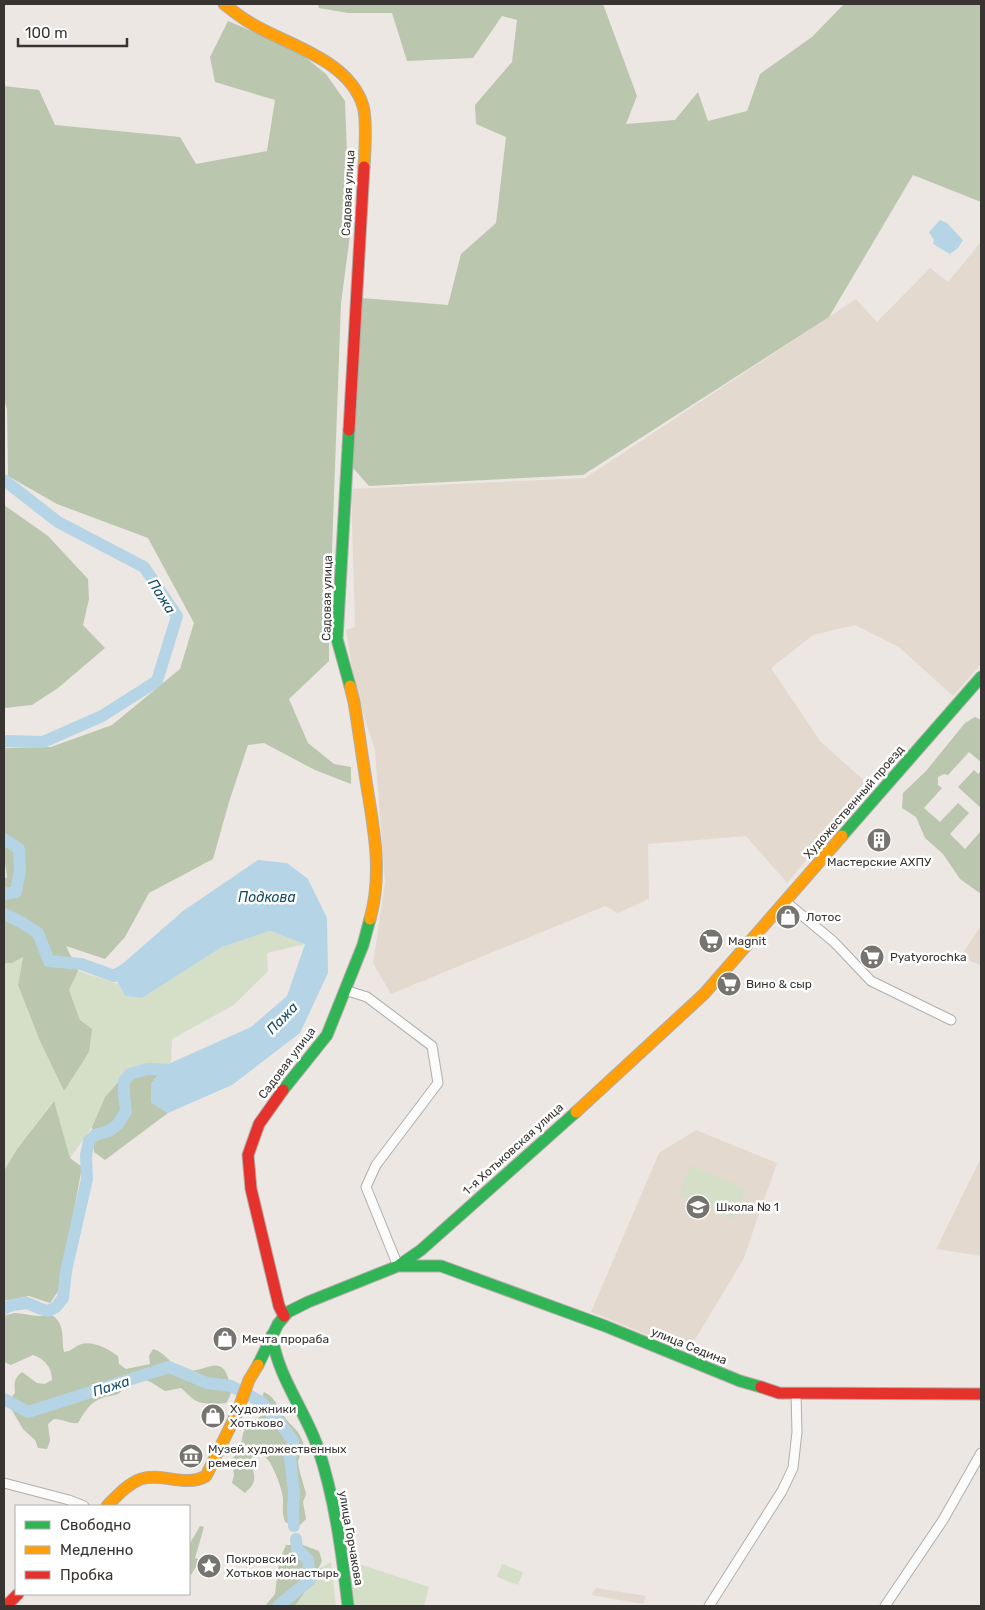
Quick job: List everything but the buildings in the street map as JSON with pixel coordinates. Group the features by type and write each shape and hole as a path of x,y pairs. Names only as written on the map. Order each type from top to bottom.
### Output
{"street":[{"name":"Садовая улица","path":"224,4 250,22 332,65 350,81 362,106 365,143 337,638 354,702 376,844 377,876 374,905 366,937 327,1035 259,1124 248,1155 251,1189 279,1306 284,1316"},
{"name":"Художественный проезд","path":"748,945 981,677"},
{"path":"786,902 834,942 871,982 951,1020"},
{"name":"1-я Хотьковская улица","path":"108,1505 127,1487 144,1478 196,1482 203,1479 209,1472 239,1410 249,1380 284,1316 308,1302 398,1266 421,1250 681,1017 748,945"},
{"path":"345,990 367,997 432,1046 438,1083 376,1165 366,1187 398,1266"},
{"name":"улица Седина","path":"398,1266 442,1266 605,1326 740,1381 779,1393 981,1394"},
{"name":"улица Горчакова","path":"272,1335 281,1368 310,1428 324,1469 337,1526 348,1606"},
{"path":"249,1380 269,1366 281,1368"},
{"path":"709,1606 782,1491 793,1468 797,1432 796,1393"},
{"path":"886,1606 943,1520 981,1453"},
{"path":"4,1483 82,1505"},
{"path":"6,1606 17,1595"}],"shaded area":[{"path":"980,243 981,664 953,696 899,647 855,625 813,635 771,668 820,741 870,786 787,883 746,836 648,844 649,899 618,913 605,906 391,994 373,963 385,883 375,750 355,688 346,630 355,627 351,489 585,478 856,299 877,322 930,268 948,282"},
{"path":"981,926 981,965 960,957"},
{"name":"Школа № 1","path":"696,1130 777,1163 743,1260 688,1351 591,1312 659,1153"},
{"path":"981,1158 981,1256 936,1249"},
{"path":"596,1588 646,1596 643,1604 591,1595"}],"green space":[{"path":"318,4 603,4 637,96 626,124 675,120 698,92 708,121 747,111 760,74 812,37 844,4 981,4 981,202 913,175 829,317 583,475 369,486 353,468 354,394 361,298 448,305 461,254 496,223 506,137 476,124 475,105 512,62 517,20 502,16 473,58 407,61 392,13 348,13 319,8"},
{"path":"228,21 295,49 326,74 345,101 350,235 341,303 329,661 289,699 308,743 334,764 351,767 351,784 315,770 264,743 248,745 213,859 149,893 125,937 105,959 66,946 78,971 69,990 80,1020 92,1029 89,1052 64,1091 39,1039 18,985 23,957 12,963 4,963 4,879 7,877 4,855 4,748 51,747 112,725 180,669 194,623 148,538 57,504 8,476 7,409 4,399 4,86 39,90 55,125 180,137 196,164 267,151 275,100 215,82 210,57"},
{"path":"4,505 48,536 88,579 89,599 83,625 105,648 58,688 32,705 4,708"},
{"path":"975,717 981,720 981,762 969,752 948,775 944,774 938,777 938,785 942,788 924,808 940,822 958,803 969,813 950,834 965,849 981,831 981,894 960,879 943,854 925,838 916,817 902,808 903,793 926,771 965,723"},
{"path":"974,770 978,774 981,771 981,808 958,787"},
{"path":"270,931 305,944 267,953 268,971 234,1005 172,1039 171,1062 166,1065 129,1070 105,1097 92,1127 70,1158 53,1101 17,1149 4,1171 4,963 12,963 23,957 18,985 39,1039 64,1091 80,1020 69,990 78,971 118,984 125,996 142,998 222,947"},
{"path":"166,1065 151,1084 151,1102 168,1113 105,1160 94,1152 92,1127 105,1097 129,1070"},
{"path":"54,1101 70,1158 82,1167 59,1290 50,1303 29,1296 4,1301 4,1171 17,1149"},
{"path":"691,1165 746,1189 733,1219 678,1195"},
{"path":"14,1313 36,1316 50,1314 59,1321 61,1326 64,1352 83,1343 94,1344 110,1350 118,1356 119,1364 126,1369 150,1364 149,1356 153,1349 181,1369 188,1371 210,1366 221,1367 230,1384 231,1392 226,1403 204,1403 196,1401 181,1388 165,1391 148,1381 134,1380 127,1384 118,1394 104,1397 94,1402 78,1423 54,1419 48,1424 50,1441 47,1449 38,1448 35,1440 23,1429 10,1407 10,1399 15,1393 16,1379 22,1372 37,1383 45,1384 52,1380 52,1376 47,1365 33,1355 11,1365 4,1362 4,1316"},
{"path":"264,1392 275,1401 286,1419 298,1433 304,1445 298,1461 306,1494 303,1502 306,1519 300,1525 292,1525 285,1522 283,1495 280,1484 272,1466 263,1455 253,1455 250,1462 254,1479 252,1486 245,1493 232,1483 234,1475 232,1459 240,1447 246,1427 264,1414 262,1397"},
{"path":"200,1526 204,1527 195,1558 200,1560 191,1575 190,1573 190,1543"},
{"path":"286,1545 303,1545 319,1551 322,1561 313,1580 295,1606 265,1606 275,1594 279,1561"},
{"path":"350,1561 429,1587 424,1606 354,1606"},
{"path":"331,1562 336,1606 295,1606 319,1569"},
{"path":"502,1564 523,1572 518,1585 497,1577"}],"water":[{"path":"940,220 947,223 963,240 958,248 950,254 933,244 934,240 929,232"},
{"name":"Подкова","path":"258,860 287,863 308,879 327,918 328,973 300,1033 232,1085 168,1113 151,1102 151,1084 166,1065 251,1027 287,996 305,944 270,931 222,947 142,998 125,996 114,976 120,966 183,911"}],"waterway":[{"name":"Пажа","path":"4,480 58,522 144,567 177,616 157,681 102,716 43,742 4,741"},
{"name":"Пажа","path":"4,839 19,849 20,870 16,892 4,894"},
{"name":"Пажа","path":"4,914 38,933 49,961 81,964 114,976 129,967"},
{"name":"Пажа","path":"4,1309 12,1305 27,1303 48,1311 56,1307 63,1298 66,1271 87,1179 86,1155 89,1141 95,1135 109,1131 118,1124 126,1111 124,1081 130,1074 148,1069 178,1070"},
{"name":"Пажа","path":"4,1399 28,1412 169,1367 207,1383 231,1386 260,1401 293,1441 293,1451 290,1457 294,1493 294,1526"},
{"name":"Пажа","path":"278,1606 310,1580 308,1560 297,1549 296,1539"}],"traffic: fast":[{"path":"349,430 337,639 350,686"},
{"path":"842,836 981,677"},
{"path":"283,1090 327,1035 363,945 370,919"},
{"path":"258,1365 278,1324 288,1312 308,1302 398,1266 421,1250 576,1112"},
{"path":"398,1266 441,1266 605,1326 740,1381 761,1387"},
{"path":"272,1335 279,1365 312,1434 324,1467 337,1526 348,1606"}],"traffic: slow":[{"path":"224,4 249,22 315,55 344,76 356,90 363,106 365,127 364,167"},
{"path":"350,686 356,713 375,840 376,888 370,919"},
{"path":"576,1112 704,994 842,836"},
{"path":"108,1505 118,1494 141,1479 157,1477 190,1481 206,1476 237,1413 249,1380 258,1365"}],"traffic: jam":[{"path":"349,430 364,167"},
{"path":"283,1090 259,1124 248,1155 251,1189 279,1306 284,1316"},
{"path":"761,1387 779,1393 981,1394"},
{"path":"6,1606 17,1595"}],"place":[{"name":"Мастерские АХПУ","path":"879,840"},
{"name":"Лотос","path":"788,917"},
{"name":"Magnit","path":"711,941"},
{"name":"Pyatyorochka","path":"872,957"},
{"name":"Вино & сыр","path":"729,984"},
{"name":"Школа № 1","path":"698,1207"},
{"name":"Мечта прораба","path":"225,1339"},
{"name":"Художники Хотьково","path":"213,1416"},
{"name":"Музей художественных ремесел","path":"191,1456"},
{"name":"Покровский Хотьков монастырь","path":"209,1566"}]}
